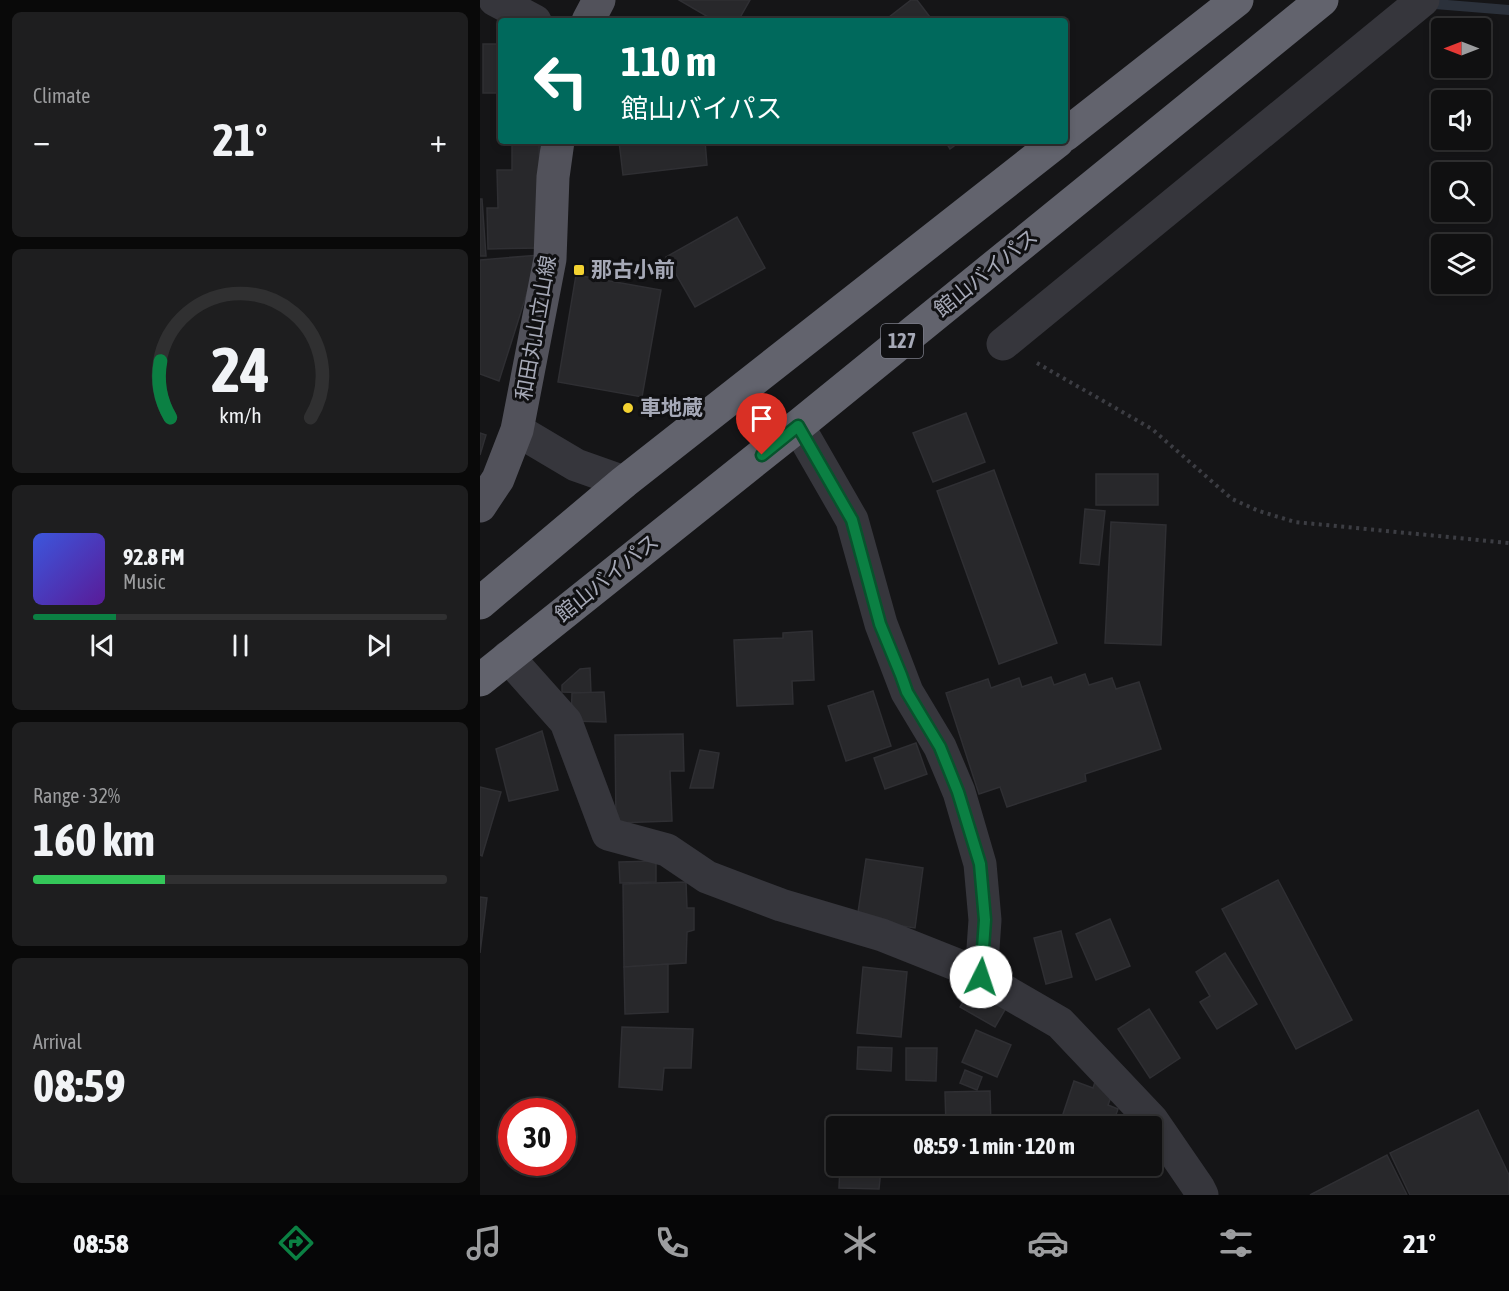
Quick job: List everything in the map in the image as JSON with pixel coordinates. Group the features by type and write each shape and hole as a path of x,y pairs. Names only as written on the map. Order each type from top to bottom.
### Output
{"highway":[{"path":"1068,133 1237,0"},
{"name":"館山バイパス","path":"480,680 798,426 1322,0"},
{"path":"480,603 624,482 1054,144"}],"main road":[{"path":"590,18 599,0"},
{"name":"和田丸山立山線","path":"480,506 498,479 517,430 550,259 553,177 558,144"}],"street":[{"path":"495,0 529,18"},
{"path":"1003,344 1423,0"},
{"path":"798,426 852,520 880,624 903,683 940,747 958,792 980,864 985,920 981,977"},
{"path":"517,430 576,465 624,482"},
{"path":"508,657 566,722 608,834 667,850 707,877 781,905 882,934 965,968 1060,1023 1152,1120 1202,1195"}],"path":[{"path":"1003,344 1152,429 1232,499 1259,512 1295,522 1509,543"}],"building":[{"path":"679,0 750,0 740,18 710,18"},
{"path":"911,0 917,0 931,18 888,18"},
{"path":"483,44 498,44 498,93 483,93"},
{"path":"512,144 539,144 541,248 488,249 487,208 498,208 497,170 512,170"},
{"path":"619,144 705,144 707,165 623,175"},
{"path":"947,144 957,144 950,149"},
{"path":"480,199 482,199 486,256 480,256"},
{"path":"737,217 765,268 695,307 666,257"},
{"path":"539,255 499,381 480,374 480,260"},
{"path":"576,275 661,290 642,397 558,382"},
{"path":"966,413 985,462 933,482 913,433"},
{"path":"480,433 486,435 480,455"},
{"path":"994,470 1057,643 999,664 937,491"},
{"path":"1096,474 1158,474 1158,505 1096,505"},
{"path":"1085,509 1105,511 1099,565 1080,563"},
{"path":"1111,522 1166,525 1161,645 1105,643"},
{"path":"812,631 814,680 792,681 793,704 737,706 734,640 783,638 783,633"},
{"path":"590,668 591,693 562,692 562,685 580,669"},
{"path":"1085,674 1089,685 1112,678 1116,689 1139,682 1161,749 1085,774 1086,781 1007,807 1000,787 979,794 946,693 988,679 991,688 1019,678 1022,687 1051,677 1054,685"},
{"path":"873,691 891,746 846,761 828,706"},
{"path":"604,692 606,722 571,721 572,693"},
{"path":"542,731 558,790 509,801 496,749"},
{"path":"683,734 684,771 670,771 672,821 616,823 615,735"},
{"path":"916,743 927,774 885,789 874,758"},
{"path":"700,750 719,753 713,788 690,788"},
{"path":"480,787 501,792 482,856 480,855"},
{"path":"866,859 923,868 915,928 857,919"},
{"path":"656,861 656,882 620,883 619,862"},
{"path":"1278,880 1352,1020 1296,1049 1222,909"},
{"path":"686,882 687,908 694,908 694,930 687,932 686,963 624,967 623,884"},
{"path":"480,897 487,898 480,953"},
{"path":"1110,919 1130,966 1096,980 1076,934"},
{"path":"1061,931 1072,977 1046,984 1034,938"},
{"path":"1225,953 1257,1004 1217,1029 1200,1002 1210,996 1196,972"},
{"path":"668,964 668,1012 625,1014 624,967"},
{"path":"863,967 907,972 901,1037 857,1033"},
{"path":"976,981 1010,1001 995,1027 960,1007"},
{"path":"1149,1009 1180,1058 1150,1078 1118,1029"},
{"path":"622,1027 693,1029 691,1068 664,1068 662,1090 619,1087"},
{"path":"976,1030 1011,1045 997,1077 962,1062"},
{"path":"858,1047 892,1048 891,1071 857,1069"},
{"path":"906,1048 937,1048 936,1081 906,1080"},
{"path":"965,1070 982,1077 977,1090 960,1083"},
{"path":"1074,1081 1093,1088 1095,1082 1114,1089 1108,1105 1118,1109 1116,1116 1062,1116"},
{"path":"990,1091 991,1116 946,1116 945,1092"},
{"path":"1478,1110 1509,1175 1509,1195 1410,1195 1390,1153"},
{"path":"1387,1155 1407,1195 1310,1195"},
{"path":"840,1176 880,1176 879,1189 839,1188"}],"waterway":[{"path":"1435,4 1509,10"}],"place":[{"name":"那古小前","path":"579,270"},
{"name":"車地蔵","path":"628,408"}],"route":[{"path":"762,455 798,426 852,520 880,624 907,692 940,747 958,792 980,864 985,920 981,977"}]}
